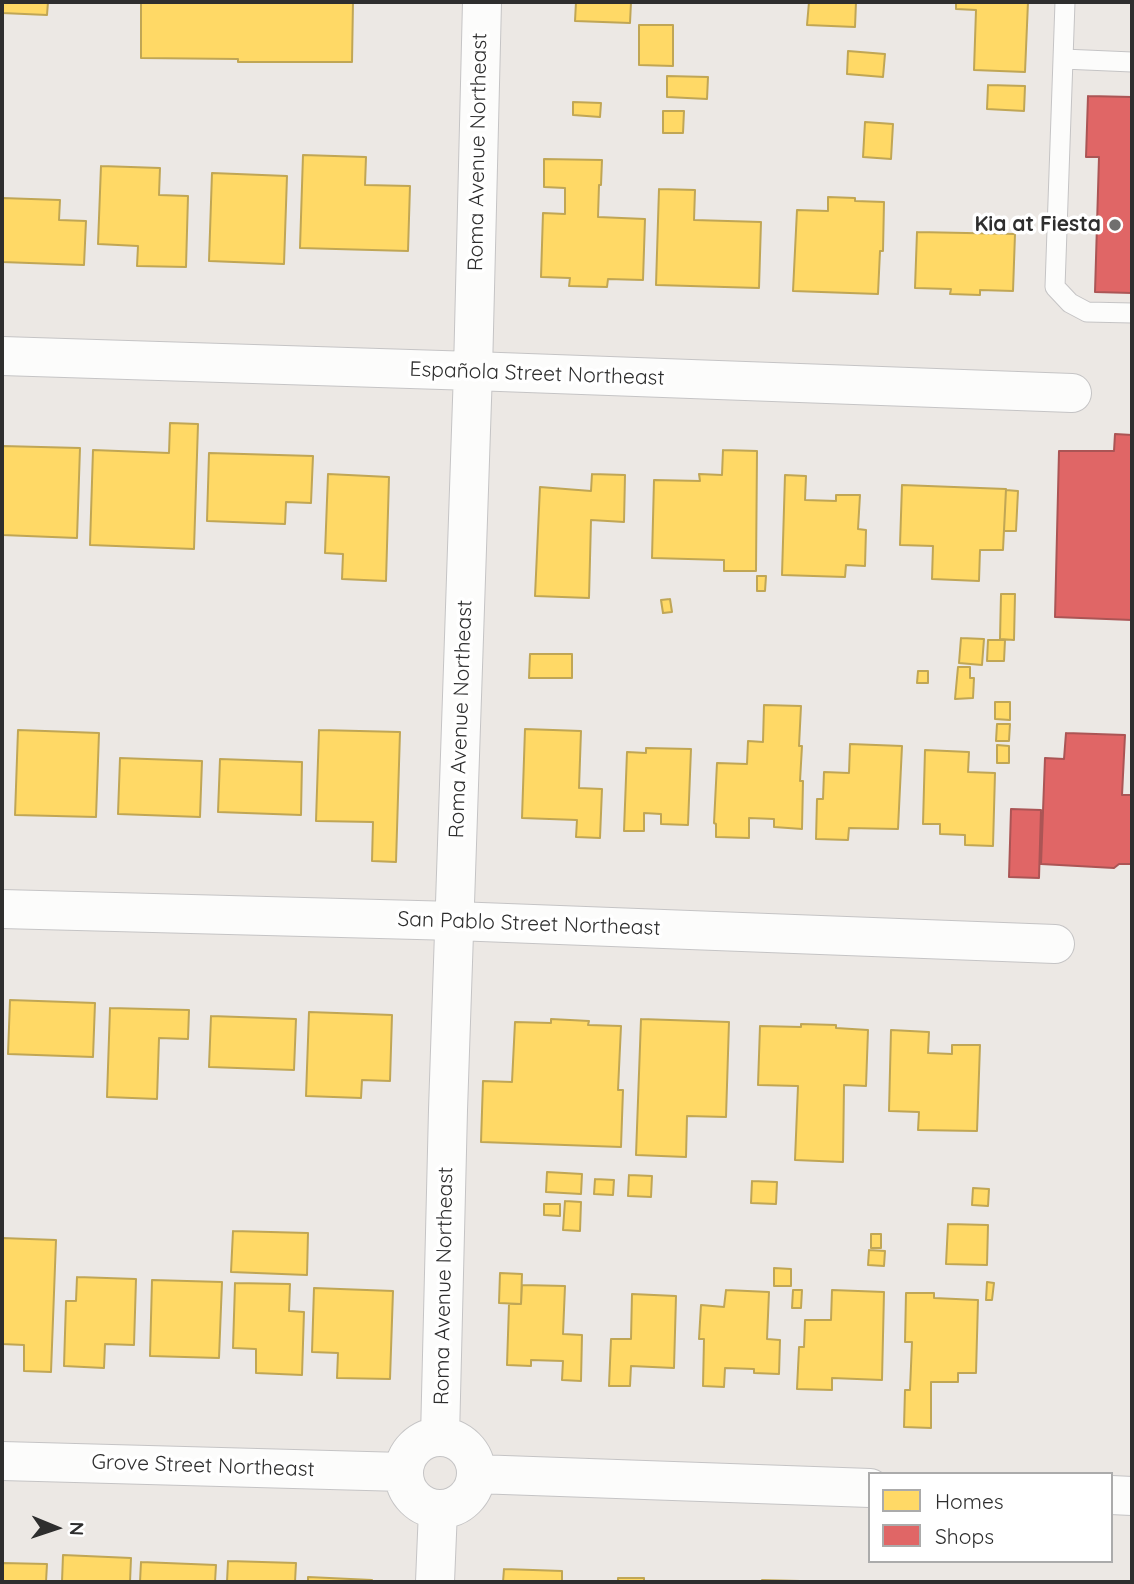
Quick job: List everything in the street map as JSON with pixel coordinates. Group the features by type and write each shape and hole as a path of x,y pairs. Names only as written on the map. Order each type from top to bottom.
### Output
{"street":[{"name":"Roma Avenue Northeast","path":"440,1437 482,2"},
{"name":"Española Street Northeast","path":"2,356 1072,393"},
{"name":"San Pablo Street Northeast","path":"2,909 455,921 1055,944"},
{"path":"440,1437 452,1438 470,1452 476,1474 474,1486 460,1504 438,1510 418,1502 409,1493 403,1472 405,1461 419,1443 440,1437"},
{"name":"Grove Street Northeast","path":"2,1461 403,1472"},
{"path":"476,1474 868,1488"},
{"path":"1113,1495 1132,1496"},
{"path":"435,1582 438,1510"}],"lane":[{"path":"1065,2 1055,287 1070,303 1087,312 1132,313"},
{"path":"1063,59 1132,62"}],"building: Homes":[{"path":"2,2 48,2 47,15 2,13"},
{"path":"141,2 353,2 352,62 238,62 238,59 141,58"},
{"path":"576,2 631,2 630,23 575,21"},
{"path":"809,2 856,2 855,27 807,25"},
{"path":"956,2 1028,2 1025,72 974,70 976,10 956,9"},
{"path":"639,25 673,25 673,66 639,65"},
{"path":"848,51 885,54 883,77 847,74"},
{"path":"667,76 708,77 707,99 667,97"},
{"path":"988,85 1025,86 1024,111 987,109"},
{"path":"573,102 601,103 600,117 573,115"},
{"path":"663,111 684,111 683,133 663,133"},
{"path":"865,122 893,124 891,159 863,157"},
{"path":"303,155 366,157 365,185 410,186 408,251 300,248"},
{"path":"544,159 602,160 598,217 645,219 643,280 608,279 607,287 569,286 570,278 541,277 543,213 565,214 565,188 544,187"},
{"path":"101,166 160,168 159,195 188,196 186,267 137,266 138,246 98,244"},
{"path":"212,173 287,176 284,264 209,261"},
{"path":"659,189 695,190 694,220 761,222 759,288 656,285"},
{"path":"828,197 884,202 883,251 880,251 878,294 793,291 797,210 828,211"},
{"path":"2,198 60,200 59,220 86,221 84,265 2,262"},
{"path":"917,232 1015,234 1013,291 980,290 980,295 950,294 951,289 915,288"},
{"path":"170,423 198,424 194,549 90,545 93,450 169,453"},
{"path":"2,446 80,448 77,538 2,535"},
{"path":"723,450 757,451 756,571 724,571 724,560 652,558 654,480 700,481 699,474 722,475"},
{"path":"209,453 313,456 311,503 286,502 285,524 207,521"},
{"path":"328,474 389,477 386,581 342,579 343,554 325,553"},
{"path":"592,474 625,475 624,522 591,520 589,598 535,596 540,487 591,491"},
{"path":"785,475 806,476 805,500 836,501 836,495 860,495 858,529 866,530 865,566 846,565 845,577 782,575"},
{"path":"902,485 1006,489 1003,550 980,550 979,581 932,579 933,546 900,545"},
{"path":"1006,490 1018,491 1016,531 1004,531"},
{"path":"757,576 766,576 765,591 757,591"},
{"path":"1001,594 1015,594 1014,640 1000,639"},
{"path":"670,599 672,612 663,613 661,600"},
{"path":"961,638 984,639 982,665 959,663"},
{"path":"988,640 1005,640 1004,661 987,661"},
{"path":"530,654 572,654 572,678 529,678"},
{"path":"958,667 970,667 970,678 974,678 973,698 955,699"},
{"path":"918,671 928,671 928,683 917,683"},
{"path":"995,702 1010,702 1010,720 995,719"},
{"path":"764,705 801,706 799,746 802,746 802,829 774,827 774,819 749,818 749,838 716,837 714,823 717,763 747,764 748,741 763,742"},
{"path":"997,724 1010,724 1009,741 996,741"},
{"path":"525,729 581,731 579,788 602,789 600,838 576,837 577,820 522,818"},
{"path":"18,730 99,733 96,817 15,815"},
{"path":"319,730 400,732 396,862 372,861 373,822 316,821"},
{"path":"850,744 902,746 898,829 849,828 848,840 816,839 817,799 823,799 824,772 849,773"},
{"path":"997,745 1009,746 1009,763 997,763"},
{"path":"646,748 691,749 688,825 661,824 661,814 644,813 644,831 624,831 627,752 646,753"},
{"path":"925,750 969,752 968,772 995,773 993,846 965,845 965,835 940,834 940,824 923,824"},
{"path":"120,758 202,761 200,817 118,814"},
{"path":"220,759 302,762 301,815 218,812"},
{"path":"10,1000 95,1003 93,1057 8,1054"},
{"path":"110,1008 189,1010 188,1039 159,1038 157,1099 107,1097"},
{"path":"309,1012 392,1015 390,1081 362,1080 361,1098 306,1096"},
{"path":"211,1016 296,1019 294,1070 209,1067"},
{"path":"551,1019 589,1021 588,1025 621,1026 618,1090 623,1090 621,1147 481,1142 483,1081 512,1082 515,1022 551,1023"},
{"path":"641,1019 729,1022 726,1117 687,1116 686,1157 636,1155"},
{"path":"801,1024 836,1025 836,1028 868,1030 866,1086 844,1085 843,1162 795,1160 798,1086 758,1085 760,1026 801,1027"},
{"path":"891,1030 929,1032 928,1053 952,1054 952,1045 980,1045 977,1131 918,1130 919,1112 889,1111"},
{"path":"547,1172 582,1174 581,1194 546,1192"},
{"path":"629,1175 652,1176 651,1197 628,1196"},
{"path":"595,1179 614,1180 613,1195 594,1194"},
{"path":"752,1181 777,1182 776,1204 751,1203"},
{"path":"973,1188 989,1189 988,1206 972,1205"},
{"path":"565,1201 581,1202 580,1231 563,1230"},
{"path":"544,1204 560,1204 560,1216 544,1215"},
{"path":"948,1224 988,1225 987,1265 946,1264"},
{"path":"233,1231 308,1233 307,1275 231,1272"},
{"path":"871,1234 881,1234 881,1248 871,1248"},
{"path":"2,1238 56,1240 51,1372 24,1371 24,1345 2,1344"},
{"path":"869,1250 885,1251 884,1266 868,1265"},
{"path":"774,1268 791,1269 791,1286 774,1286"},
{"path":"500,1273 522,1274 521,1304 499,1303"},
{"path":"77,1277 136,1279 134,1345 105,1344 104,1368 64,1366 66,1301 76,1301"},
{"path":"152,1280 222,1282 219,1358 150,1356"},
{"path":"987,1282 994,1283 992,1300 986,1300"},
{"path":"235,1283 290,1284 289,1311 304,1312 302,1375 256,1373 256,1349 233,1348"},
{"path":"522,1285 565,1286 563,1334 582,1335 581,1381 562,1380 563,1361 531,1360 531,1366 507,1365 509,1304 521,1304"},
{"path":"314,1288 393,1291 390,1379 337,1378 338,1353 312,1352"},
{"path":"726,1290 769,1292 767,1339 780,1340 779,1374 754,1373 754,1369 725,1368 724,1387 703,1386 704,1339 699,1339 701,1305 724,1307"},
{"path":"793,1290 802,1290 801,1308 792,1308"},
{"path":"832,1290 884,1292 882,1380 832,1378 832,1390 797,1389 799,1347 804,1347 805,1320 831,1320"},
{"path":"906,1293 934,1293 934,1298 978,1300 976,1373 958,1373 958,1382 931,1382 931,1428 904,1427 905,1390 910,1390 912,1342 905,1342"},
{"path":"632,1294 676,1296 674,1368 631,1366 630,1386 609,1386 611,1339 631,1339"},
{"path":"63,1555 131,1558 130,1582 62,1582"},
{"path":"228,1561 296,1563 295,1582 227,1582"},
{"path":"141,1562 216,1565 215,1582 140,1582"},
{"path":"2,1563 47,1564 46,1582 2,1582"},
{"path":"504,1569 562,1571 562,1582 503,1582"},
{"path":"308,1577 372,1580 372,1582 308,1582"},
{"path":"618,1578 644,1578 644,1582 618,1582"},
{"path":"762,1580 838,1582 762,1582"}],"building: Shops":[{"name":"Kia at Fiesta","path":"1088,96 1132,97 1132,293 1095,292 1099,157 1086,157"},
{"path":"1115,434 1132,435 1132,620 1055,617 1059,451 1114,451"},
{"path":"1066,733 1125,735 1122,795 1132,795 1132,864 1119,864 1114,868 1041,864 1045,758 1064,759"},
{"path":"1011,809 1041,810 1039,878 1009,877"}],"place":[{"name":"Kia at Fiesta","path":"1115,225"}]}
